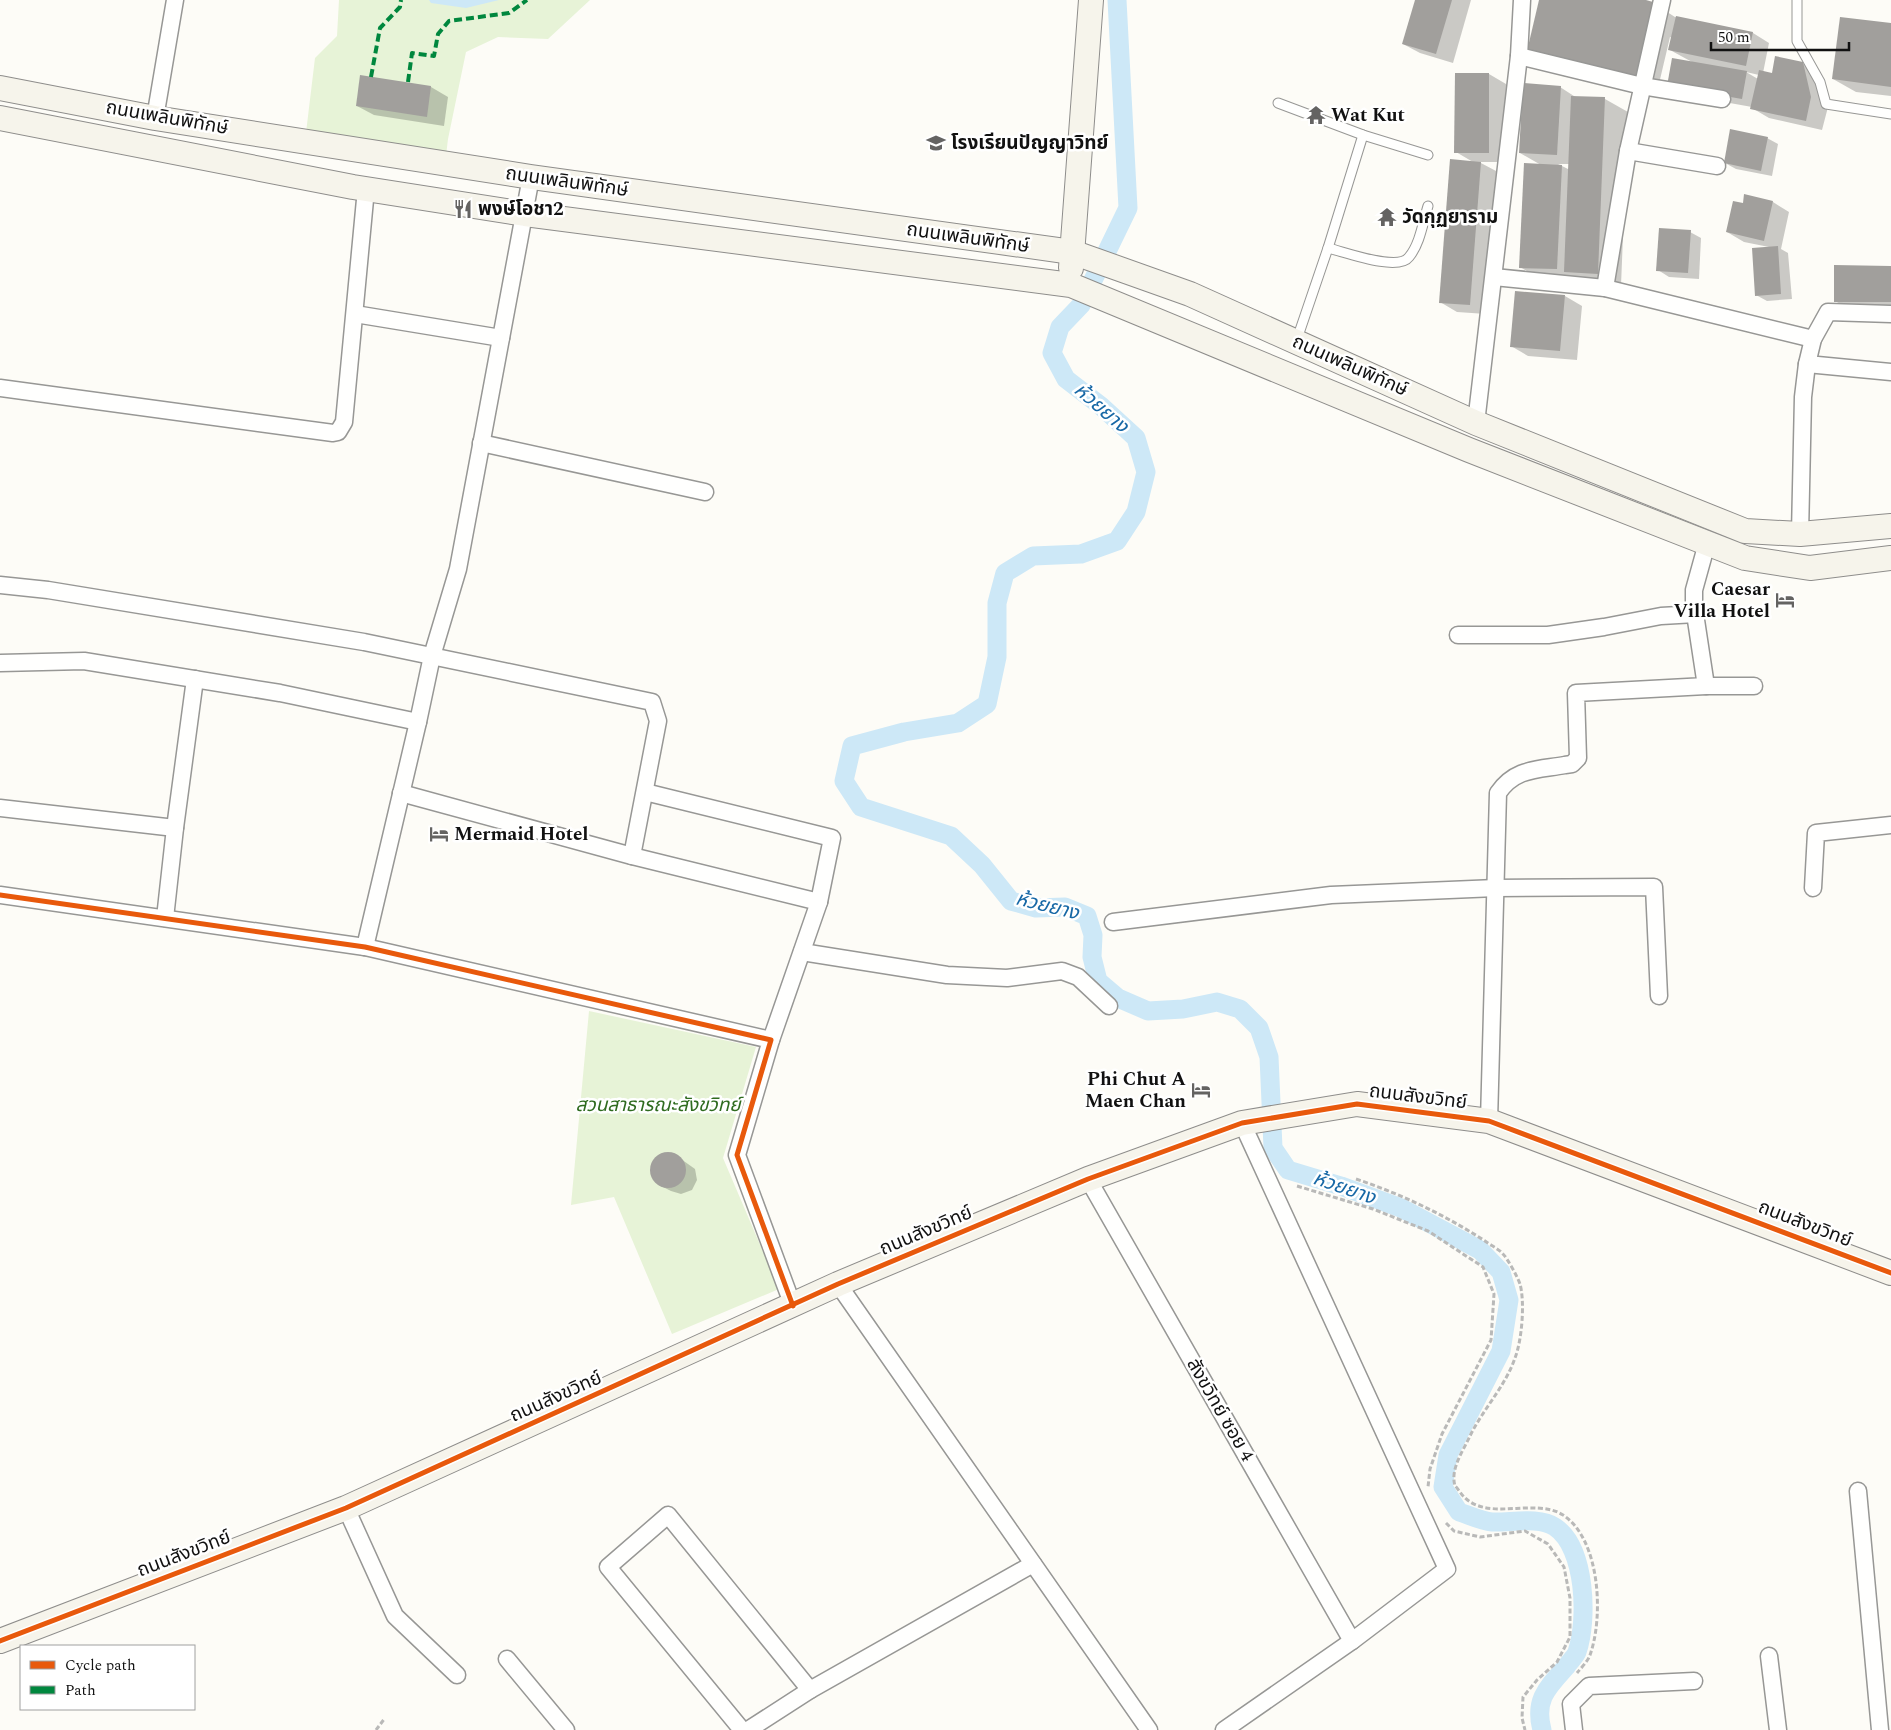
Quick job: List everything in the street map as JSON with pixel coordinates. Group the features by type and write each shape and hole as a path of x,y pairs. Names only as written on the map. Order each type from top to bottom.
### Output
{"main road":[{"path":"1070,285 1092,0"},
{"name":"ถนนเพลินพิทักษ์","path":"0,88 155,118 531,177 1073,252 1190,294 1476,423 1745,531 1800,534 1891,526"},
{"name":"ถนนเพลินพิทักษ์","path":"0,118 366,189 524,214 1070,285 1469,450 1745,558 1810,568 1891,558"},
{"name":"ถนนสังขวิทย์","path":"0,1641 346,1508 838,1284 1088,1179 1242,1123 1356,1104 1489,1121 1891,1273"}],"street":[{"path":"155,118 175,0"},
{"path":"1476,423 1519,56 1522,0"},
{"path":"1605,288 1628,151 1662,0"},
{"path":"1519,56 1642,86 1722,99"},
{"path":"1628,151 1717,166"},
{"path":"365,947 432,656 458,569 531,177"},
{"path":"0,388 333,433 338,432 344,422 366,189"},
{"path":"1494,277 1605,288 1813,339"},
{"path":"1800,534 1803,398 1807,364 1813,339 1828,312 1891,314"},
{"path":"355,314 501,338"},
{"path":"1807,364 1891,372"},
{"path":"481,443 705,492"},
{"path":"1706,686 1694,590 1707,544"},
{"path":"0,585 48,590 364,642 652,702 658,721 632,856"},
{"path":"1458,635 1548,635 1661,616 1696,614"},
{"path":"0,663 84,661 280,692 418,722"},
{"path":"166,918 175,828 195,680"},
{"path":"1489,1121 1498,793 1505,783 1523,772 1565,766 1572,764 1578,758 1576,693 1706,686 1754,686"},
{"path":"645,792 832,838 820,902 771,1040 737,1155 793,1306"},
{"path":"401,793 632,856 820,902"},
{"path":"0,808 175,828"},
{"path":"1813,888 1816,833 1891,824"},
{"path":"1113,922 1331,895 1496,888 1654,887 1659,996"},
{"path":"0,895 365,947 771,1040"},
{"path":"802,952 947,975 1008,978 1062,970 1078,977 1109,1006"},
{"path":"1224,1730 1352,1641 1447,1569 1242,1123"},
{"name":"สังขวิทย์ ซอย 4","path":"1088,1179 1352,1641"},
{"path":"838,1284 1149,1730"},
{"path":"1858,1491 1880,1730"},
{"path":"346,1508 396,1616 456,1675"},
{"path":"742,1730 608,1567 668,1515 810,1690"},
{"path":"748,1730 810,1690 1033,1564"},
{"path":"1769,1656 1778,1730"},
{"path":"507,1659 566,1730"},
{"path":"1574,1730 1572,1704 1589,1686 1694,1681"}],"lane":[{"path":"1798,0 1797,41 1820,82 1826,104 1891,114"},
{"path":"1278,103 1363,135 1428,155"},
{"path":"1296,342 1363,135"},
{"path":"1328,248 1381,262 1397,263 1408,259 1415,248 1428,206"}],"path":[{"path":"1356,1179 1415,1203 1465,1228 1504,1254 1520,1283 1522,1322 1516,1357 1506,1381 1475,1426 1455,1467 1455,1486 1465,1499 1479,1505 1496,1509 1540,1508 1562,1514 1580,1532 1595,1572 1597,1616 1590,1656 1572,1680"},
{"path":"1297,1186 1373,1209 1428,1231 1483,1267 1494,1294 1491,1340 1442,1434 1430,1469 1428,1492"},
{"path":"1442,1519 1454,1531 1480,1537 1525,1531 1548,1544 1564,1567 1570,1598 1570,1637 1557,1662 1537,1680 1523,1697 1522,1718 1525,1730"},
{"path":"376,1730 386,1718"}],"green space":[{"path":"339,0 590,0 548,39 498,37 466,52 448,139 445,164 305,141 315,58 337,36"},
{"name":"สวนสาธารณะสังขวิทย์","path":"589,1011 756,1047 723,1158 779,1289 672,1334 614,1197 571,1205"}],"water":[{"path":"429,0 499,0 466,8 431,3"}],"building":[{"path":"1415,0 1452,0 1436,54 1402,44"},
{"path":"1539,0 1646,0 1653,2 1636,76 1527,51"},
{"path":"1676,16 1753,32 1746,66 1668,50"},
{"path":"1840,17 1891,23 1891,87 1832,79"},
{"path":"1775,56 1803,62 1811,97 1806,121 1750,109 1759,70 1772,73"},
{"path":"1672,58 1747,71 1742,99 1667,86"},
{"path":"1455,73 1489,73 1489,153 1454,153"},
{"path":"360,75 431,86 427,117 356,106"},
{"path":"1523,83 1561,86 1557,155 1519,153"},
{"path":"1571,96 1605,97 1598,274 1564,272"},
{"path":"1730,129 1768,137 1761,171 1724,163"},
{"path":"1450,159 1481,162 1470,305 1439,303"},
{"path":"1524,163 1562,165 1557,269 1519,268"},
{"path":"1744,194 1773,201 1764,241 1726,232 1733,201 1743,203"},
{"path":"1659,228 1691,230 1688,273 1656,271"},
{"path":"1778,246 1781,294 1755,296 1752,248"},
{"path":"1834,265 1891,266 1891,302 1834,302"},
{"path":"1515,291 1565,295 1560,351 1510,347"},
{"path":"668,1152 675,1153 681,1157 685,1163 685,1177 681,1183 675,1187 668,1188 661,1187 655,1183 651,1177 650,1170 651,1163 655,1157 661,1153"}],"waterway":[{"name":"ห้วยยาง","path":"1117,0 1128,208 1081,305 1060,327 1052,353 1066,379 1101,406 1136,438 1146,472 1136,512 1117,541 1081,554 1033,556 1005,573 997,603 997,657 987,704 958,723 904,732 852,746 844,781 861,807 951,836 982,865 1011,901 1036,908 1065,907 1087,916 1093,935 1092,957 1098,981 1118,998 1148,1011 1183,1009 1217,1002 1240,1009 1259,1028 1269,1057 1273,1148 1288,1170 1341,1186 1401,1208 1480,1250 1501,1272 1509,1300 1501,1351 1448,1455 1443,1487 1459,1512 1492,1522 1533,1521 1548,1524 1555,1527 1565,1537 1573,1551 1582,1585 1583,1622 1576,1654 1553,1681 1541,1702 1540,1720 1542,1730"}],"marked path":[{"path":"371,77 380,28 400,7 401,0"},
{"path":"408,82 412,53 434,56 438,34 449,21 509,13 527,0"}],"cycle path":[{"path":"0,895 365,947 771,1040 737,1155 793,1306"},
{"path":"0,1641 346,1508 838,1284 1088,1179 1242,1123 1357,1104 1489,1121 1891,1273"}],"place":[{"name":"Wat Kut","path":"1316,115"},
{"name":"โรงเรียนปัญญาวิทย์","path":"936,143"},
{"name":"พงษ์โอชา2","path":"463,209"},
{"name":"วัดกุฏยาราม","path":"1387,217"},
{"name":"Caesar Villa Hotel","path":"1785,600"},
{"name":"Mermaid Hotel","path":"439,834"},
{"name":"Phi Chut A Maen Chan","path":"1201,1090"}]}
